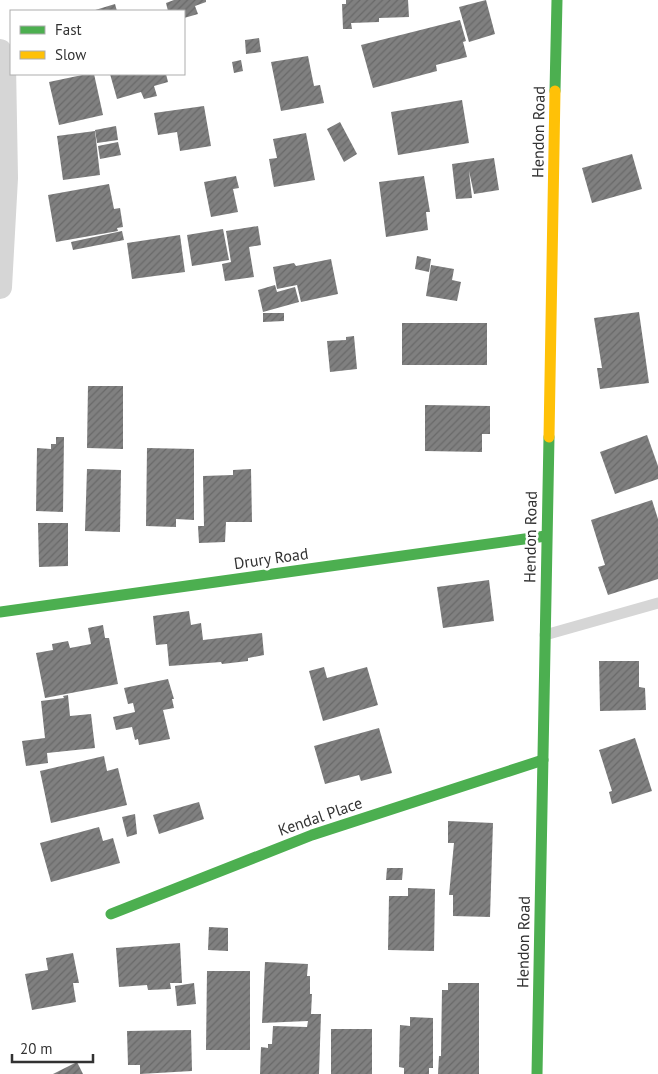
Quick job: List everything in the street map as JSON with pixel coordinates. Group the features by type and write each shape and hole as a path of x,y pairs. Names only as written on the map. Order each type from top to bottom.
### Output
{"street":[{"name":"Hendon Road","path":"537,1074 557,0"},
{"path":"0,51 4,65 6,178 0,287"},
{"name":"Drury Road","path":"0,612 546,536"},
{"name":"Kendal Place","path":"111,914 312,835 543,760"}],"lane":[{"path":"545,635 658,603"}],"building":[{"path":"174,0 206,0 206,2 195,6 198,14 185,18 185,10 168,10 166,3"},
{"path":"346,0 408,0 409,17 379,18 379,22 351,23 352,29 343,29 342,4 346,4"},
{"path":"486,0 495,34 469,42 459,7"},
{"path":"115,4 117,10 95,10"},
{"path":"460,20 466,41 463,42 467,57 436,65 437,71 373,88 361,45"},
{"path":"259,38 261,52 246,54 245,40"},
{"path":"308,56 314,86 320,85 324,103 281,111 271,62"},
{"path":"241,60 243,71 234,73 232,62"},
{"path":"82,75 94,75 103,115 59,125 49,82"},
{"path":"110,75 166,75 168,82 154,86 157,96 144,99 141,92 117,99"},
{"path":"462,100 469,143 398,155 391,112"},
{"path":"204,106 211,146 180,151 177,132 158,135 154,113"},
{"path":"340,122 357,154 344,162 327,129"},
{"path":"116,126 118,140 97,143 95,130"},
{"path":"95,131 100,175 63,180 57,136"},
{"path":"306,133 315,180 274,187 269,159 277,158 273,139"},
{"path":"118,142 121,155 100,159 98,146"},
{"path":"632,154 642,189 592,203 582,168"},
{"path":"494,158 499,190 474,194 469,171 472,198 456,199 452,164"},
{"path":"236,176 239,188 233,189 238,212 211,217 204,182"},
{"path":"424,176 430,212 426,212 428,230 386,237 379,182"},
{"path":"109,184 114,209 120,208 123,227 117,228 118,231 56,242 48,195"},
{"path":"258,226 261,245 249,247 254,277 225,281 222,264 231,262 226,231"},
{"path":"223,229 229,260 192,266 187,235"},
{"path":"122,231 124,240 73,250 71,242"},
{"path":"180,235 185,272 132,279 127,243"},
{"path":"417,256 431,259 429,272 415,269"},
{"path":"331,259 338,294 301,302 297,285 277,289 273,267 294,263 296,266"},
{"path":"431,265 454,269 452,280 461,282 457,301 426,296"},
{"path":"275,285 277,292 295,287 299,302 263,312 258,290"},
{"path":"639,312 649,383 600,389 597,368 602,368 594,318"},
{"path":"263,313 284,313 284,321 263,322"},
{"path":"402,323 487,323 487,365 402,365"},
{"path":"354,336 357,369 330,372 327,341 346,340 346,337"},
{"path":"88,386 123,386 123,449 87,448"},
{"path":"425,405 490,406 490,434 482,434 482,452 425,451"},
{"path":"647,435 658,466 658,479 615,494 600,452"},
{"path":"56,437 64,437 63,512 36,511 37,448 51,449 51,444 56,444"},
{"path":"147,448 194,449 194,520 176,519 176,527 146,526"},
{"path":"87,469 121,470 120,532 85,531"},
{"path":"251,469 252,522 226,522 225,542 199,543 198,526 204,526 203,476 233,475 233,470"},
{"path":"652,500 658,519 658,579 608,595 598,567 605,565 591,520"},
{"path":"38,523 68,523 68,566 39,567"},
{"path":"489,580 494,621 443,628 437,587"},
{"path":"189,611 191,625 201,623 203,640 262,633 264,655 248,658 248,661 169,666 167,644 156,645 153,616"},
{"path":"103,625 105,638 109,638 118,684 45,698 36,653 53,650 52,644 68,641 70,648 91,644 88,628"},
{"path":"599,661 639,661 639,687 645,688 646,710 600,711"},
{"path":"324,667 327,678 367,667 378,705 323,721 309,671"},
{"path":"168,679 174,699 172,699 174,708 163,710 170,739 139,745 138,739 135,740 132,727 116,730 113,717 135,712 133,703 128,704 124,688"},
{"path":"68,695 70,716 91,714 95,748 47,753 48,763 26,766 22,741 45,738 41,701 64,698 63,696"},
{"path":"379,728 392,773 361,781 359,775 325,784 314,746"},
{"path":"635,738 652,791 612,804 609,792 612,791 599,750"},
{"path":"104,756 107,771 118,768 127,805 51,823 40,771"},
{"path":"199,802 204,819 159,834 153,815"},
{"path":"135,814 137,834 127,837 122,817"},
{"path":"448,821 493,823 490,917 453,916 453,895 449,895 454,843 448,843"},
{"path":"99,827 103,841 113,838 120,863 51,882 40,843"},
{"path":"387,868 403,868 402,880 386,880"},
{"path":"408,888 435,889 434,951 388,950 389,896 408,896"},
{"path":"209,927 228,928 228,951 208,950"},
{"path":"180,943 182,983 170,983 171,989 148,990 147,985 119,987 116,948"},
{"path":"73,953 79,983 73,983 76,1002 32,1010 25,974 48,970 46,958"},
{"path":"265,962 308,964 307,976 310,976 310,994 312,994 311,1014 321,1014 319,1074 260,1074 261,1047 268,1048 268,1044 272,1044 273,1026 307,1027 308,1021 262,1023"},
{"path":"207,971 250,971 250,1050 206,1050"},
{"path":"194,983 196,1004 177,1006 175,986"},
{"path":"448,983 479,983 479,1074 438,1074 439,1056 441,1056 442,990 448,990"},
{"path":"410,1017 433,1018 433,1068 429,1068 429,1074 404,1074 404,1068 399,1067 400,1025 410,1026"},
{"path":"331,1029 372,1029 372,1074 331,1074"},
{"path":"191,1030 192,1071 140,1074 140,1065 128,1065 127,1031"},
{"path":"77,1062 83,1074 53,1074"}],"traffic: fast":[{"path":"555,91 557,0"},
{"path":"537,1074 549,437"},
{"path":"0,612 546,536"},
{"path":"111,914 312,835 543,760"}],"traffic: slow":[{"path":"549,437 555,91"}]}
